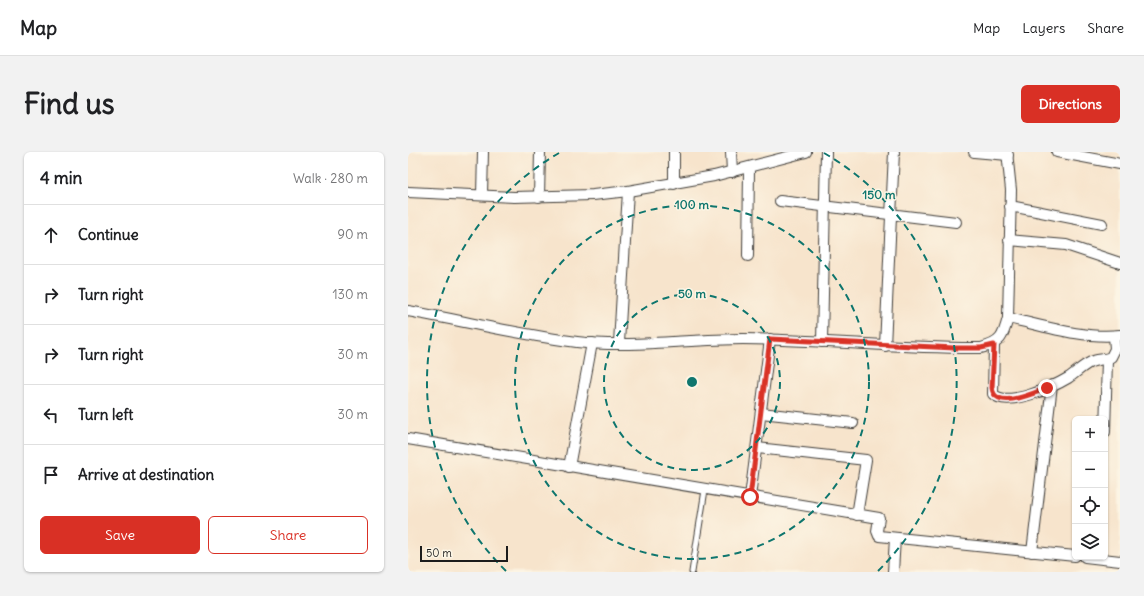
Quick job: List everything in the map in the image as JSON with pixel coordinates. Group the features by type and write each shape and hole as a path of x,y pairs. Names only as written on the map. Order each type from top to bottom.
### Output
{"street":[{"path":"482,195 483,152"},
{"path":"539,197 540,152"},
{"path":"674,152 674,184"},
{"path":"731,152 732,172"},
{"path":"408,192 539,197 593,195 674,184 749,169 806,152"},
{"path":"822,342 826,152"},
{"path":"885,346 894,152"},
{"path":"408,311 517,333 592,343 770,339 885,346 955,348 981,348 994,345 1002,338 1008,318 1011,172 1008,153 974,152"},
{"path":"1058,152 1120,164"},
{"path":"748,256 749,169"},
{"path":"618,343 628,191"},
{"path":"780,202 956,222"},
{"path":"1010,206 1102,224"},
{"path":"1009,240 1066,245 1120,263"},
{"path":"1008,318 1060,330 1117,336 1107,416"},
{"path":"750,497 770,339"},
{"path":"569,467 592,343"},
{"path":"994,345 993,394 996,397 1006,399 1018,398 1052,385 1067,379 1093,361 1114,356"},
{"path":"1032,552 1052,385"},
{"path":"761,414 853,423"},
{"path":"408,439 879,518 877,531 879,536 1072,556"},
{"path":"757,448 866,460 857,515"},
{"path":"893,572 895,538"},
{"path":"1108,560 1120,561"}],"lane":[{"path":"692,572 705,490"}],"route":[{"path":"750,497 770,339 885,346 955,348 981,348 994,345 992,388 993,394 996,397 1000,399 1018,398 1047,388"}]}
